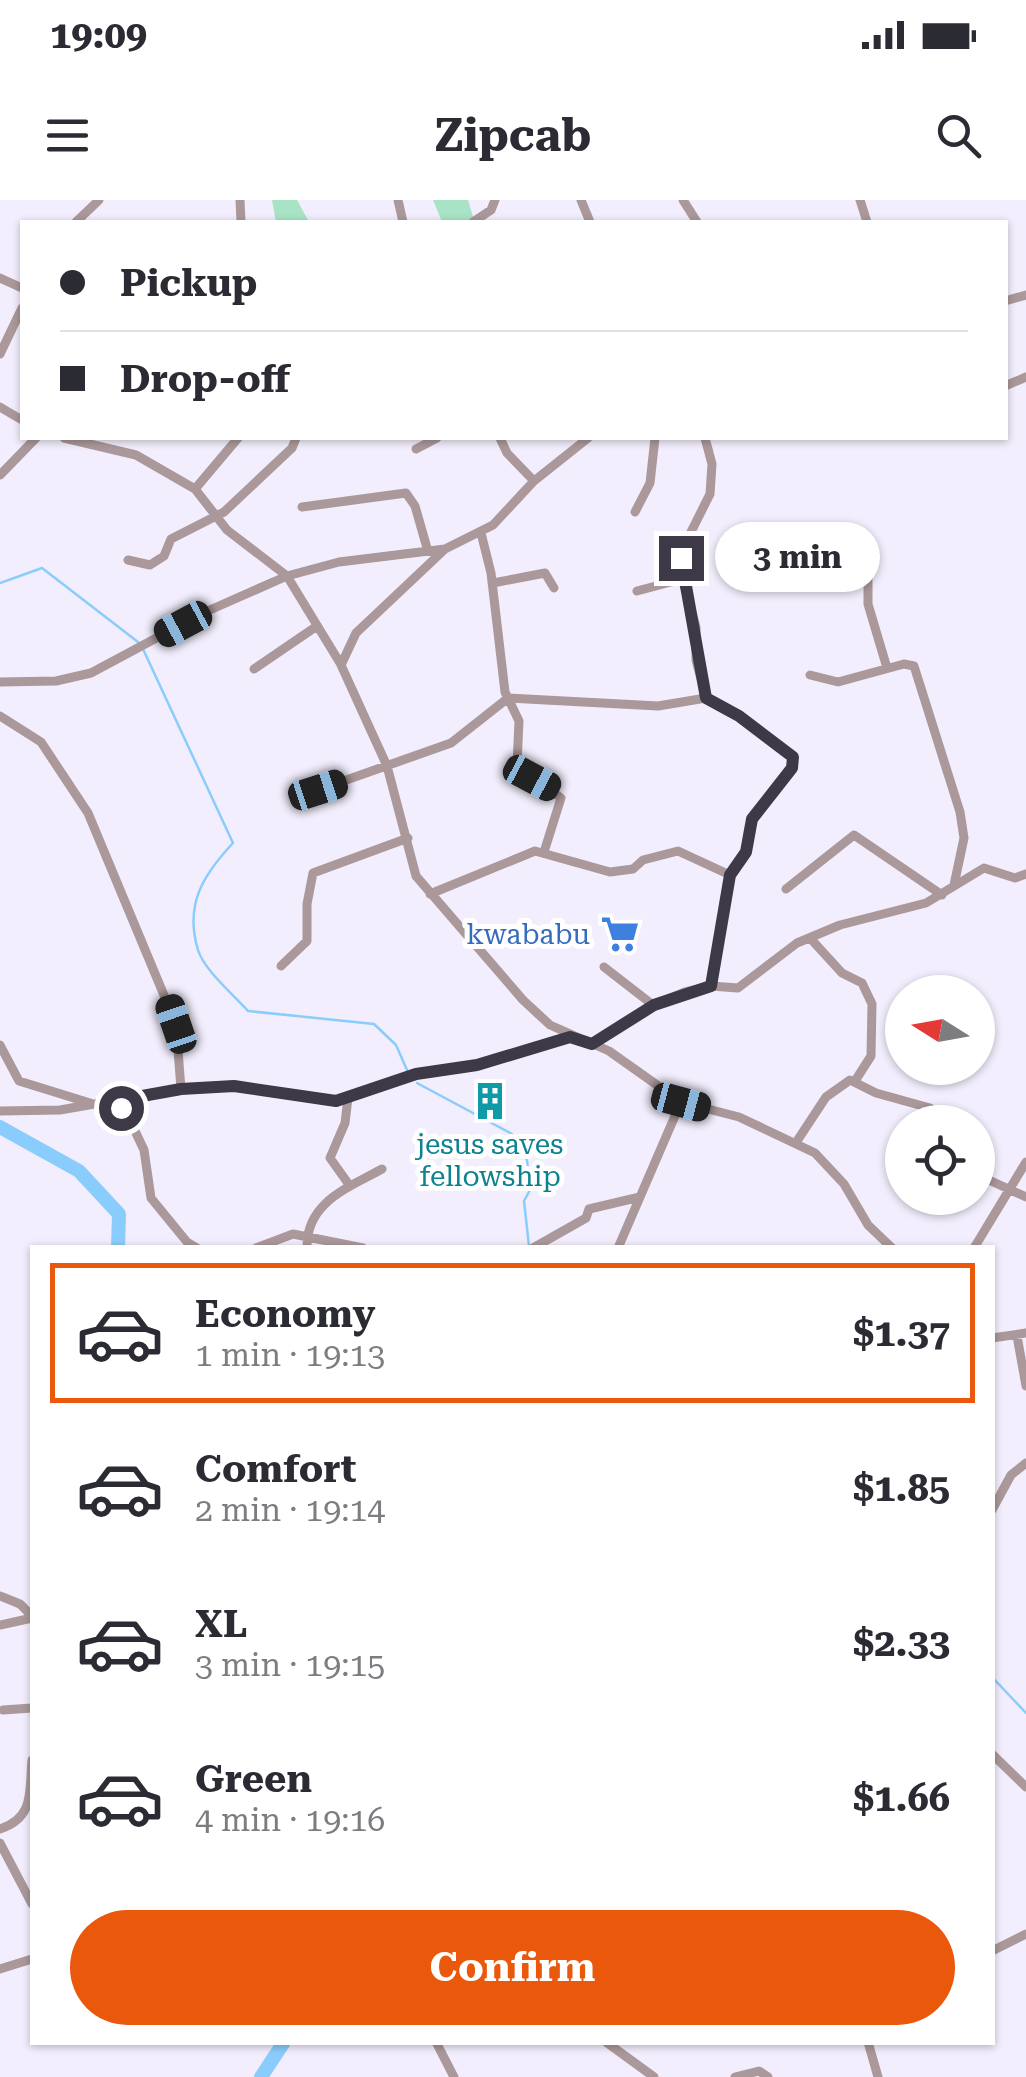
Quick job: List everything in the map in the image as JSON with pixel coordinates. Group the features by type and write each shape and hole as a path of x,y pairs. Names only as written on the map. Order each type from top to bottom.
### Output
{"street":[{"path":"78,220 99,200"},
{"path":"476,220 491,210 495,200"},
{"path":"0,354 20,312"},
{"path":"0,475 34,440"},
{"path":"72,440 136,455 194,490 215,516 288,576 340,665 386,766 416,876 523,1000 570,1037 592,1044 681,1102 739,1117 797,1141 827,1164 868,1225 889,1245"},
{"path":"194,490 236,440"},
{"path":"128,560 150,565 164,556 171,539 215,516 292,448 295,440"},
{"path":"416,450 434,440"},
{"path":"501,440 534,481"},
{"path":"340,665 356,632 445,549 482,533 534,481 585,440"},
{"path":"635,512 650,483 654,440"},
{"path":"706,440 712,464 710,494 681,558 682,579 696,627 696,660 706,698"},
{"path":"302,508 406,493 415,506 427,548"},
{"path":"482,533 493,583 508,698 519,721 517,765 561,798 544,852"},
{"path":"0,682 56,682 91,672 203,613 288,576 427,548 445,549"},
{"path":"868,550 868,604 887,668"},
{"path":"493,583 545,573 554,588"},
{"path":"637,592 682,579"},
{"path":"254,669 317,626"},
{"path":"810,676 838,682 887,668 914,666 926,696 964,838 954,885"},
{"path":"318,790 451,743 508,698 658,706 706,698 739,716 793,757 792,768 752,819 746,852 730,875 711,986"},
{"path":"0,716 46,748 88,813 176,1024 181,1089"},
{"path":"786,889 854,835 942,895"},
{"path":"280,966 307,941 307,904 313,873 408,838"},
{"path":"430,894 480,877 525,854 544,852 610,872 633,870 643,860 678,851 730,875"},
{"path":"592,1044 654,1005 711,986 738,988 774,958 810,938 840,926 903,912 942,895 984,868 1015,878 1026,874"},
{"path":"810,938 842,973 862,983 872,1004 870,1056 855,1082"},
{"path":"604,967 654,1005"},
{"path":"0,1111 60,1110 181,1089 234,1086 323,1101 348,1098 416,1074 477,1065 570,1037"},
{"path":"0,1045 18,1081 90,1103"},
{"path":"797,1141 826,1098 843,1082 855,1082 876,1093 919,1105"},
{"path":"348,1098 346,1123 330,1158 350,1186"},
{"path":"120,1100 142,1145 151,1198 192,1245"},
{"path":"619,1245 681,1102"},
{"path":"976,1245 1026,1162"},
{"path":"307,1245 307,1235 320,1207 382,1169"},
{"path":"995,1183 1026,1198"},
{"path":"538,1245 586,1218 589,1209 640,1197"},
{"path":"262,1245 279,1237 307,1235 351,1245"},
{"path":"995,1338 1022,1335 1026,1386"},
{"path":"995,1504 1011,1475 1026,1463"},
{"path":"0,1596 20,1604 30,1615"},
{"path":"0,1625 30,1618"},
{"path":"3,1710 30,1708"},
{"path":"995,1757 1026,1788"},
{"path":"0,1829 22,1820 30,1808"},
{"path":"0,1843 30,1900"},
{"path":"995,1950 1026,1934"},
{"path":"0,1969 30,1960"},
{"path":"438,2045 454,2077"},
{"path":"610,2045 654,2077"},
{"path":"869,2045 878,2077"},
{"path":"735,2077 759,2071 768,2077"}],"green space":[{"path":"272,200 297,200 308,220 276,220"},
{"path":"433,200 468,200 474,220 441,220"}],"waterway":[{"path":"0,583 42,568 138,642"},
{"path":"143,649 233,843 205,878 195,904 194,933 201,958 248,1011 374,1024 396,1045 407,1070"},
{"path":"417,1083 512,1134 527,1160 530,1190 524,1201 529,1245"},
{"path":"0,1127 79,1171 119,1214 118,1245"},
{"path":"995,1680 1026,1713"},
{"path":"261,2077 282,2045"}],"place":[{"name":"kwababu","path":"620,934"},
{"name":"jesus saves fellowship","path":"490,1101"}],"route":[{"path":"121,1108 120,1100 181,1089 234,1086 336,1101 416,1074 477,1065 570,1037 592,1044 654,1005 711,986 730,875 746,852 752,819 792,768 793,757 739,716 718,708 706,698 696,660 696,627 680,571 681,558"}]}
